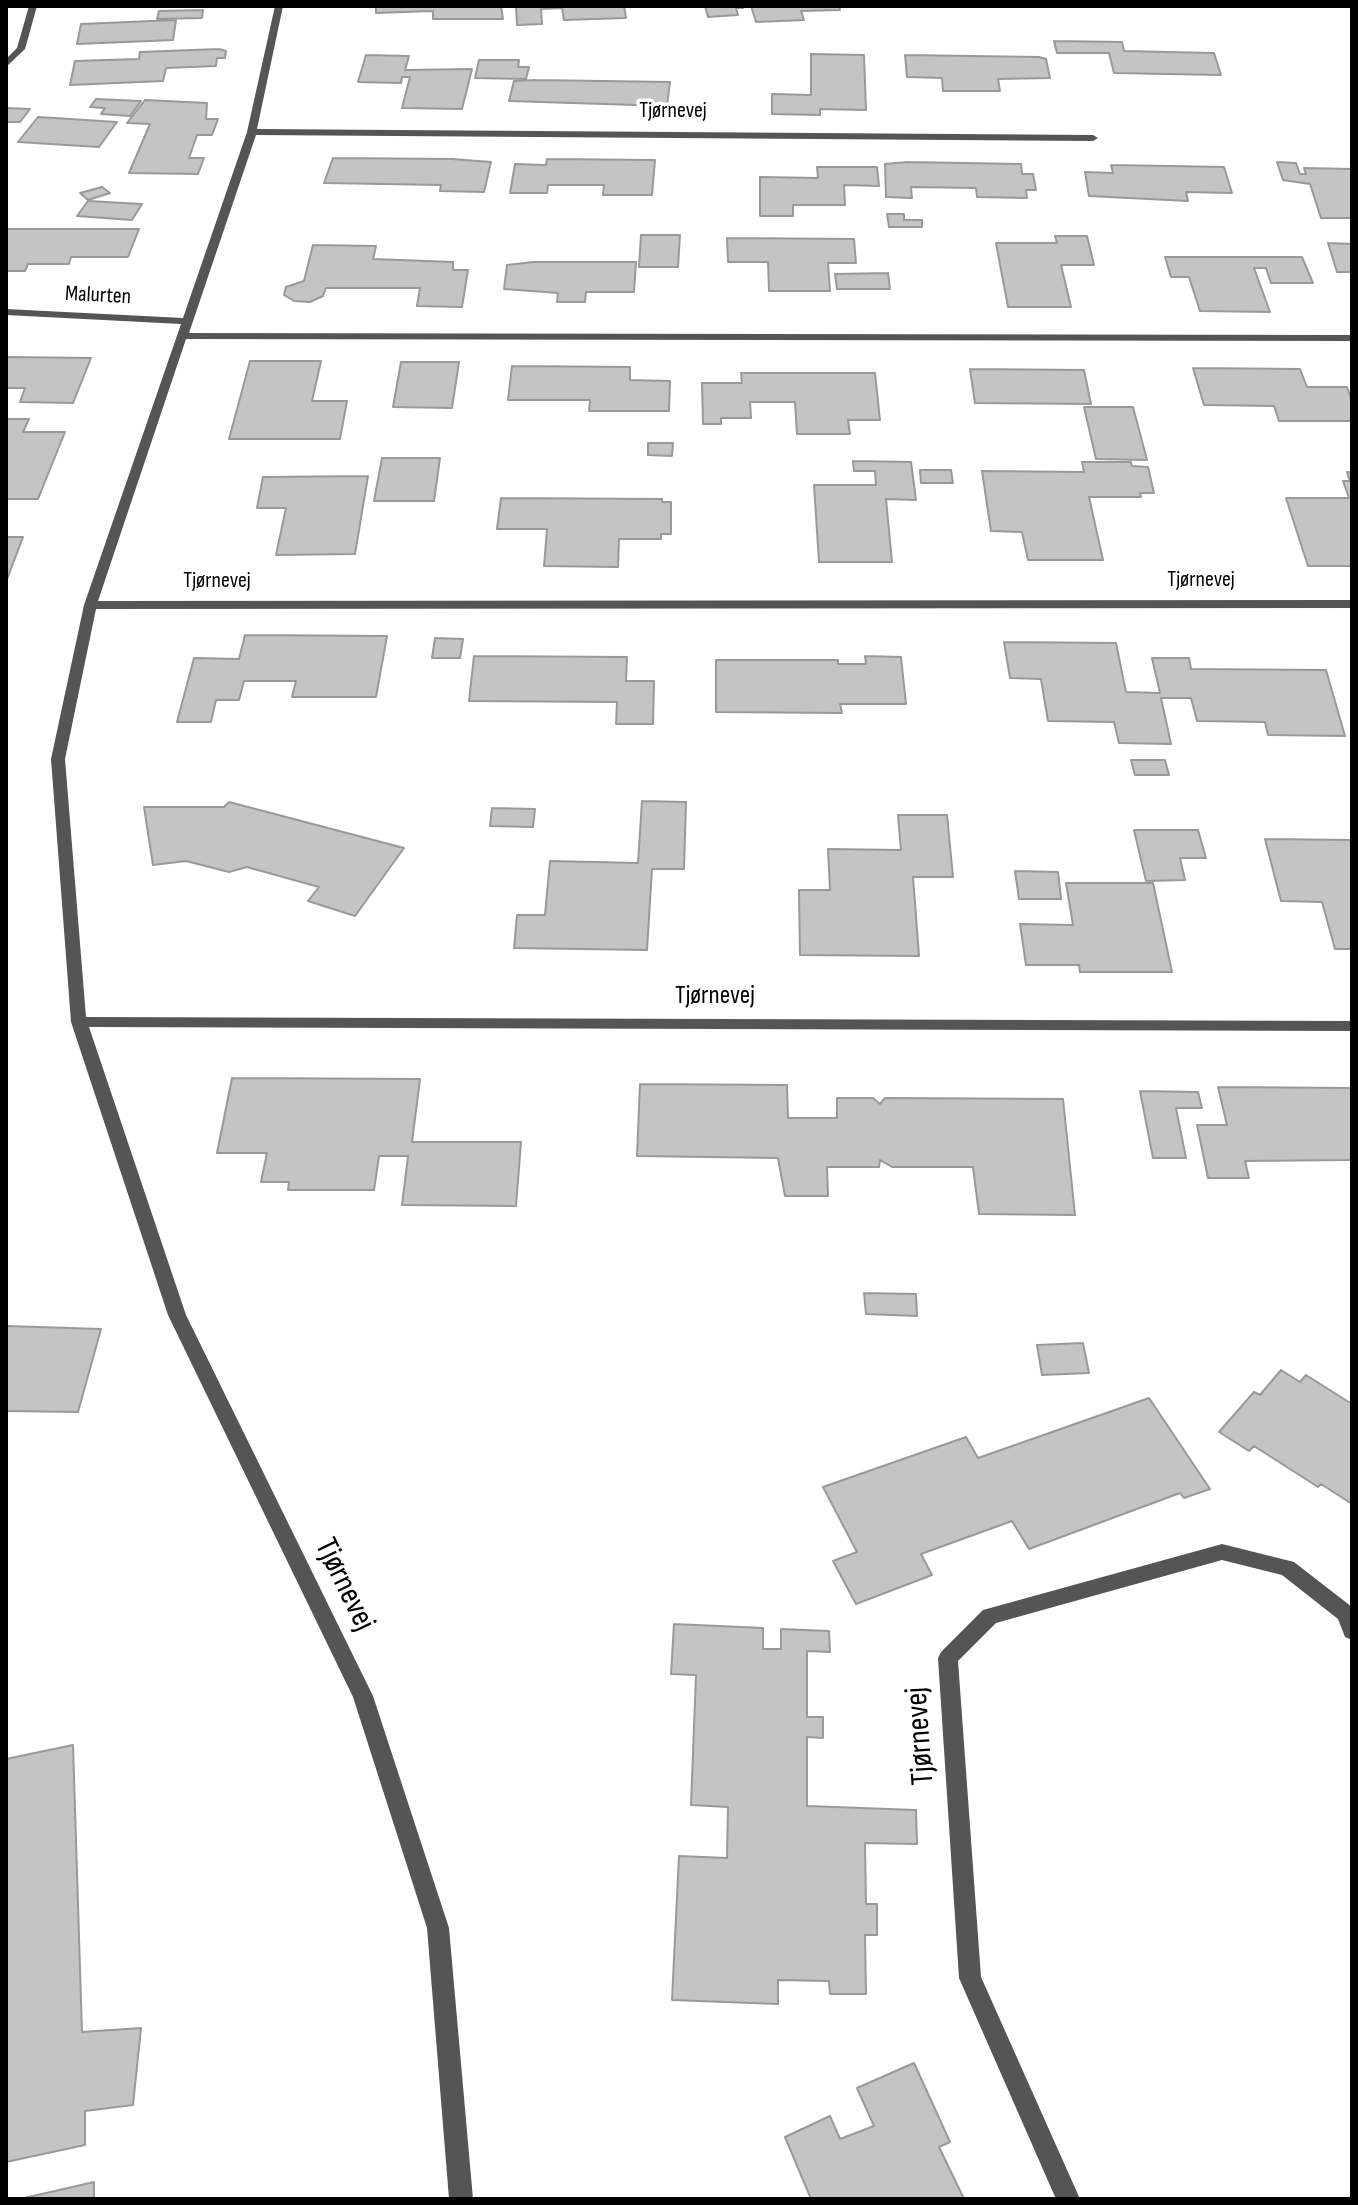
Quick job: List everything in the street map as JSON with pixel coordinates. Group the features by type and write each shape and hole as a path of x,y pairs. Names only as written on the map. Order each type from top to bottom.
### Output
{"street":[{"path":"6,64 21,49 33,6"},
{"name":"Tjørnevej","path":"279,6 252,132 90,605 58,759 79,1022 177,1315 363,1696 438,1928 461,2199"},
{"name":"Tjørnevej","path":"252,132 1093,138"},
{"name":"Malurten","path":"6,312 186,328"},
{"path":"186,328 1352,338"},
{"name":"Tjørnevej","path":"90,605 1352,604"},
{"name":"Tjørnevej","path":"79,1022 1352,1026"},
{"name":"Tjørnevej","path":"1068,2199 970,1978 948,1658 990,1616 1222,1552 1287,1568 1346,1614 1352,1631"}],"building":[{"path":"376,6 501,6 503,19 433,19 433,11 376,13"},
{"path":"516,6 624,6 626,18 564,20 562,8 541,9 542,24 517,25"},
{"path":"705,6 743,8 736,8 738,15 708,17"},
{"path":"751,6 839,6 840,10 801,11 804,20 756,22"},
{"path":"203,10 202,18 157,19 159,11"},
{"path":"176,20 173,40 77,44 81,24"},
{"path":"1054,41 1122,42 1124,51 1214,53 1221,75 1114,73 1109,53 1057,53"},
{"path":"226,51 225,58 217,58 216,66 166,68 163,81 70,85 75,61 139,59 140,52"},
{"path":"811,54 864,55 866,110 820,109 820,115 772,114 772,94 811,95"},
{"path":"366,55 409,56 405,70 472,69 462,109 402,108 410,77 402,77 401,83 358,82"},
{"path":"905,55 1039,57 1046,59 1050,78 998,79 1000,91 943,91 942,78 907,77"},
{"path":"479,60 519,60 518,67 529,67 526,79 475,78"},
{"path":"514,81 670,82 667,106 509,101"},
{"path":"96,99 141,101 130,116 101,114 105,108 90,107"},
{"path":"145,100 207,103 206,119 218,119 212,135 197,135 189,158 204,158 198,174 129,173 150,124 127,123"},
{"path":"6,108 30,109 20,122 6,122"},
{"path":"38,117 117,122 99,147 18,142"},
{"path":"333,158 491,162 484,192 440,191 441,185 324,183"},
{"path":"547,159 655,160 652,195 603,195 604,185 548,185 547,193 510,193 515,164 546,165"},
{"path":"1277,162 1296,163 1300,174 1306,174 1304,168 1352,169 1352,218 1321,218 1310,184 1283,180"},
{"path":"885,164 1021,164 1022,174 1033,174 1036,190 1026,190 1027,198 977,197 976,188 911,187 912,198 886,197"},
{"path":"1111,165 1224,167 1232,193 1186,192 1188,201 1089,196 1085,172 1113,173"},
{"path":"817,167 877,167 879,186 844,185 845,205 793,205 793,216 760,216 760,177 818,178"},
{"path":"102,187 110,193 88,200 80,193"},
{"path":"88,201 142,204 132,220 77,216"},
{"path":"887,214 904,214 904,220 922,220 922,227 889,227"},
{"path":"6,229 139,229 128,257 71,257 69,264 28,264 25,271 6,271"},
{"path":"641,235 680,235 678,267 639,267"},
{"path":"1055,236 1087,236 1094,265 1061,265 1071,307 1008,307 996,243 1057,243"},
{"path":"727,238 854,239 856,263 828,263 830,291 769,291 768,262 728,262"},
{"path":"1328,243 1352,244 1352,272 1337,272"},
{"path":"313,245 376,246 373,259 453,262 453,270 468,270 462,307 417,306 420,288 326,288 323,296 310,302 294,301 284,295 286,287 304,281"},
{"path":"1165,257 1302,257 1313,283 1271,283 1266,268 1254,268 1270,312 1200,311 1189,277 1171,277"},
{"path":"636,262 634,292 586,292 585,302 557,302 558,293 504,289 507,265"},
{"path":"888,273 890,289 837,289 835,274"},
{"path":"6,357 91,358 73,403 20,402 25,388 6,388"},
{"path":"250,361 321,361 312,401 347,401 340,439 229,439"},
{"path":"401,362 459,362 452,408 393,407"},
{"path":"512,366 630,367 630,380 670,381 669,411 589,411 590,400 508,400"},
{"path":"1193,368 1300,369 1307,387 1347,387 1352,401 1352,421 1279,421 1274,406 1204,405"},
{"path":"970,369 1084,370 1091,404 975,403"},
{"path":"741,373 875,373 880,420 848,420 850,434 797,434 795,402 750,402 751,418 721,418 721,424 703,424 702,383 742,383"},
{"path":"1084,407 1133,407 1147,460 1096,459"},
{"path":"6,419 29,419 23,432 65,432 38,499 6,499"},
{"path":"648,443 673,443 672,456 648,455"},
{"path":"382,458 440,458 434,501 374,501"},
{"path":"853,461 911,462 916,500 886,499 892,562 819,562 814,485 876,485 875,471 854,471"},
{"path":"1082,462 1131,462 1132,466 1148,467 1154,493 1140,493 1141,497 1089,497 1103,560 1028,560 1022,532 991,531 982,471 1084,472"},
{"path":"920,470 951,470 953,483 921,483"},
{"path":"1347,472 1352,472 1352,566 1308,566 1286,498 1349,498 1343,481 1350,481"},
{"path":"368,476 355,554 276,555 286,508 257,508 263,477"},
{"path":"501,498 662,499 662,502 671,502 671,534 661,534 661,539 619,539 618,567 544,566 547,529 497,529"},
{"path":"6,537 23,537 6,582"},
{"path":"245,635 387,636 376,697 292,697 296,681 244,681 239,700 216,700 211,722 177,722 194,658 239,659"},
{"path":"435,638 463,639 460,658 432,658"},
{"path":"1004,642 1116,643 1126,692 1160,693 1152,658 1189,658 1191,669 1326,670 1345,736 1268,735 1265,722 1197,721 1191,698 1161,698 1171,744 1119,743 1114,722 1048,721 1041,679 1010,678"},
{"path":"474,656 627,657 626,681 654,681 653,724 616,724 617,702 469,701"},
{"path":"865,656 901,657 906,704 840,704 842,713 716,712 716,660 838,660 838,664 866,664"},
{"path":"1131,760 1165,760 1169,775 1135,775"},
{"path":"642,801 686,802 684,869 652,869 647,950 514,948 517,915 545,915 550,861 638,863"},
{"path":"229,802 404,848 355,916 308,901 319,887 247,867 229,872 186,861 153,865 144,807 224,807"},
{"path":"492,808 535,809 533,827 490,826"},
{"path":"898,815 947,815 953,877 913,877 919,956 800,955 799,890 830,890 828,849 901,850"},
{"path":"1134,830 1198,830 1206,858 1180,858 1185,880 1146,881"},
{"path":"1265,839 1352,840 1352,949 1335,949 1322,902 1281,901"},
{"path":"1015,871 1058,872 1061,899 1019,899"},
{"path":"1066,883 1153,883 1172,972 1080,972 1079,965 1026,965 1020,924 1073,925"},
{"path":"232,1078 420,1079 412,1142 521,1142 516,1206 402,1205 408,1156 379,1156 374,1190 288,1190 289,1182 261,1182 267,1153 217,1153"},
{"path":"640,1084 787,1085 788,1118 837,1118 837,1098 873,1098 880,1104 885,1098 1063,1099 1075,1215 979,1214 973,1167 892,1167 880,1160 879,1167 827,1167 828,1196 785,1196 778,1158 637,1156"},
{"path":"1218,1087 1352,1088 1352,1160 1245,1161 1249,1178 1208,1178 1197,1125 1227,1125"},
{"path":"1140,1091 1198,1092 1202,1108 1176,1108 1186,1158 1153,1158"},
{"path":"864,1293 916,1294 917,1316 866,1314"},
{"path":"6,1326 101,1329 78,1412 6,1411"},
{"path":"1083,1343 1089,1373 1042,1375 1037,1345"},
{"path":"1281,1370 1300,1382 1306,1375 1352,1404 1352,1504 1321,1484 1318,1487 1254,1446 1249,1451 1219,1432 1254,1392 1260,1395"},
{"path":"1149,1398 1210,1489 1184,1498 1180,1493 1029,1549 1012,1521 921,1554 932,1575 856,1604 833,1561 857,1552 823,1487 966,1437 978,1458"},
{"path":"674,1624 763,1628 763,1649 781,1649 781,1629 829,1631 830,1652 807,1651 807,1717 823,1717 823,1738 807,1737 807,1806 916,1810 917,1844 865,1843 866,1904 877,1904 877,1935 865,1935 866,1994 830,1994 829,1981 778,1980 778,2004 672,2000 679,1856 727,1858 728,1807 691,1805 696,1675 671,1674"},
{"path":"73,1745 82,2032 141,2028 133,2105 85,2111 85,2145 6,2162 6,1759"},
{"path":"914,2063 950,2142 939,2147 964,2199 811,2199 785,2137 830,2116 840,2139 874,2126 857,2088"},
{"path":"94,2182 94,2199 20,2199"}]}
